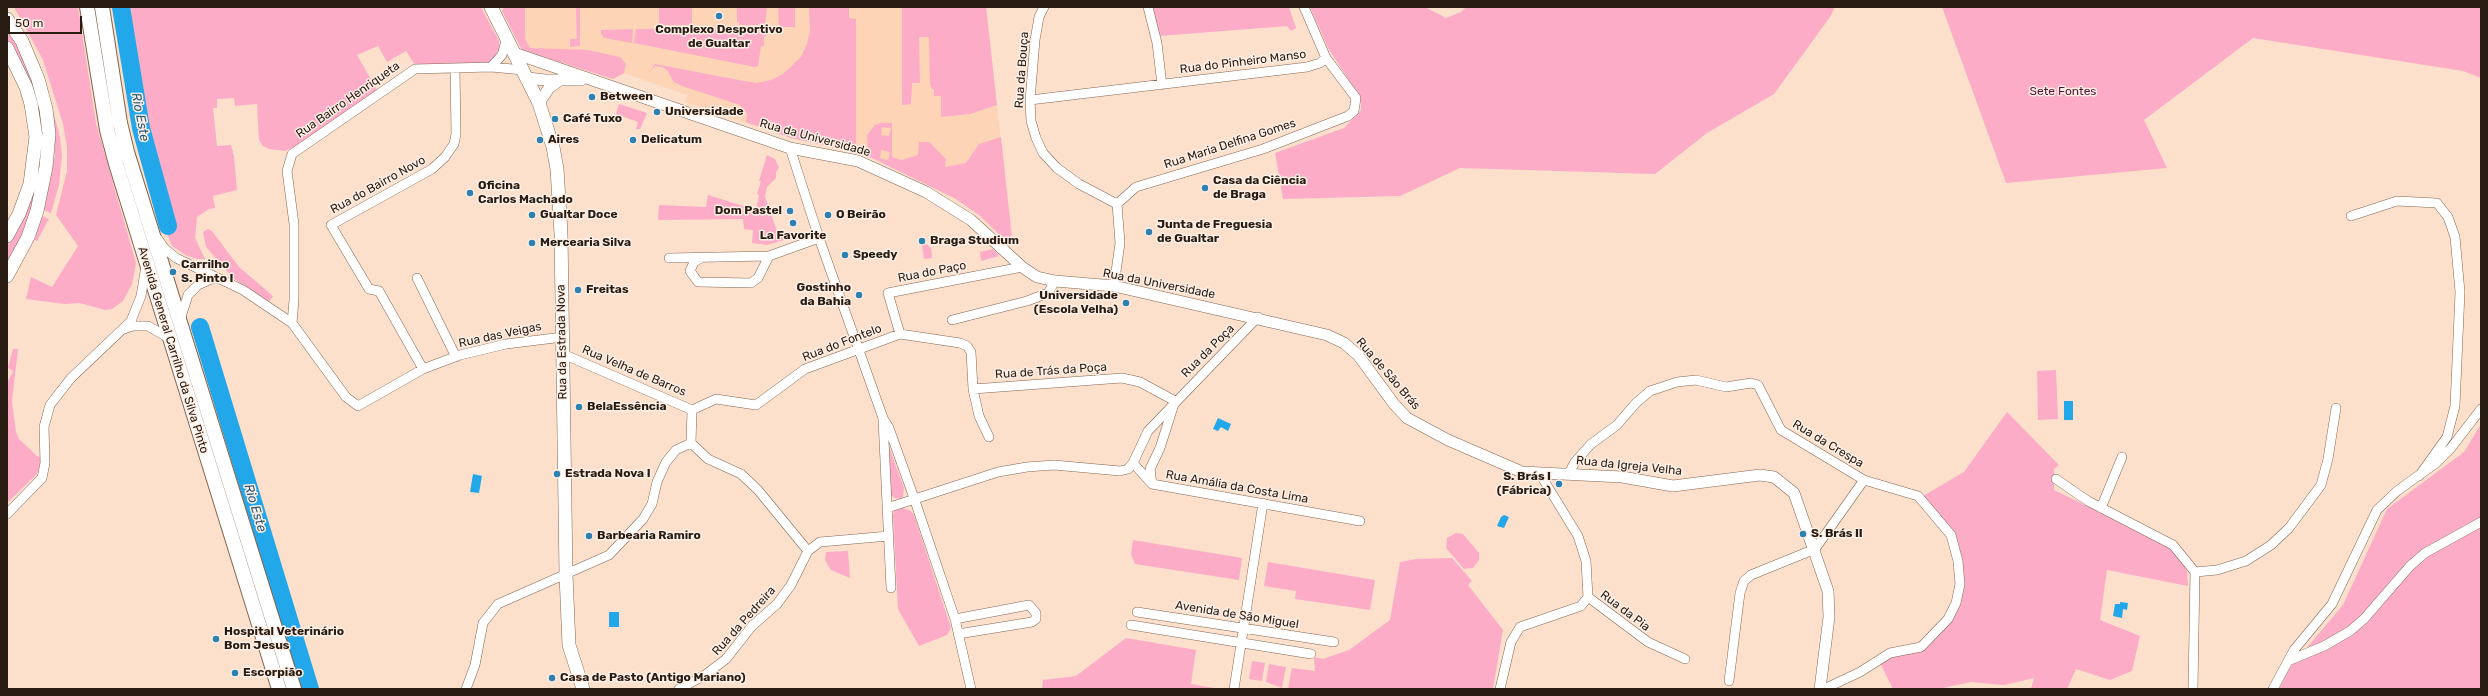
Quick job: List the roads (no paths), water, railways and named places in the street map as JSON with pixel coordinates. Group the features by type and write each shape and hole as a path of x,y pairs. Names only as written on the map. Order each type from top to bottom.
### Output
{"main road":[{"name":"Avenida General Carrilho da Silva Pinto","path":"87,7 107,130 169,338 279,689"},
{"name":"Avenida General Carrilho da Silva Pinto","path":"102,7 120,123 151,228 294,689"},
{"name":"Rua da Estrada Nova","path":"491,7 539,103 553,147 557,169 561,233 566,575 569,645 583,689"},
{"path":"7,19 22,41 33,66 46,109 49,134 46,167 37,211 28,237 7,276"},
{"path":"7,48 28,92 36,137 30,184 19,214 7,236"}],"street":[{"name":"Rua da Bouça","path":"1044,7 1039,17 1036,32 1030,100 1031,121 1043,153 1057,168 1079,184 1117,204"},
{"path":"1148,7 1157,43 1162,85"},
{"name":"Rua Maria Delfina Gomes","path":"1117,204 1136,187 1263,148 1348,116 1356,105 1356,98 1326,58 1304,7"},
{"path":"491,67 502,55 507,38"},
{"name":"Rua da Universidade","path":"514,53 790,148 858,161 926,192 971,220 1022,267 1037,277 1055,281 1114,286 1258,318"},
{"name":"Rua do Pinheiro Manso","path":"1030,100 1307,67 1320,63 1326,58"},
{"name":"Rua Bairro Henriqueta","path":"292,323 294,300 294,224 288,171 292,154 401,77 415,69 491,67 525,74"},
{"path":"525,74 557,67"},
{"name":"Rua do Bairro Novo","path":"423,369 379,291 369,289 331,225 432,169 446,157 454,144 456,134 454,69"},
{"name":"Rua da Universidade","path":"525,74 561,80 598,83"},
{"path":"539,103 549,88 561,80"},
{"path":"790,148 819,238 883,418 890,428 954,616 970,686"},
{"path":"2351,216 2397,201 2437,203 2448,217 2455,237 2460,292 2455,406 2452,424 2447,437 2419,476"},
{"path":"1114,286 1120,243 1117,204"},
{"path":"151,228 170,254 208,272 214,278 243,290 292,323"},
{"path":"669,258 769,256 819,238"},
{"path":"703,258 694,262 690,271 698,282 751,283 758,278 769,256"},
{"path":"7,514 42,478 45,463 44,427 50,405 71,378 131,321 139,303 146,263"},
{"name":"Rua do Paço","path":"900,334 888,293 1022,267"},
{"path":"180,320 188,295 198,285 214,278"},
{"path":"417,278 456,357"},
{"path":"952,320 1048,293 1055,281"},
{"name":"Rua da Poça","path":"1133,464 1148,431 1175,401 1258,318"},
{"name":"Rua de São Brás","path":"1258,318 1327,335 1344,343 1358,355 1394,404 1407,418 1448,440 1509,467 1522,472 1540,474"},
{"name":"Rua das Veigas","path":"292,323 346,397 358,406 423,369 456,357 506,344 563,336"},
{"path":"123,330 133,326 148,326 169,338"},
{"name":"Rua do Fontelo","path":"692,410 716,399 756,405 805,369 900,334 960,343 967,346 971,352 973,389"},
{"name":"Rua Velha de Barros","path":"563,354 692,410 691,443"},
{"name":"Rua de Trás da Poça","path":"973,389 1122,378 1140,382 1175,401"},
{"name":"Rua da Crespa","path":"1569,473 1575,462 1591,444 1617,425 1636,403 1650,391 1676,382 1696,380 1726,387 1751,383 1758,385 1778,428 1864,480 1815,549"},
{"path":"973,389 979,416 988,437"},
{"name":"Rua da Poça","path":"1152,484 1150,469 1160,448 1175,401"},
{"path":"2194,572 2217,570 2246,561 2271,545 2289,528 2321,485 2328,459 2336,408"},
{"path":"2273,689 2288,661 2332,604 2377,510 2397,491 2419,476 2451,448 2481,409"},
{"path":"883,418 891,588"},
{"path":"466,689 475,665 483,623 498,604 609,556 643,519 652,504 657,482 666,462 676,450 691,443 708,459 741,474 758,490 808,551 820,542 889,536"},
{"path":"2101,508 2122,457"},
{"path":"887,508 998,472 1027,467 1054,465 1120,471 1128,469 1133,464"},
{"name":"Rua Amália da Costa Lima","path":"1133,464 1152,484 1360,521"},
{"name":"Rua da Igreja Velha","path":"1540,474 1569,473 1622,477 1673,486 1760,475 1774,477 1784,483 1794,493 1815,549 1828,591 1829,617 1820,689"},
{"name":"Rua da Pia","path":"1540,474 1578,536 1586,561 1588,598 1648,642 1685,659"},
{"path":"2056,479 2101,508 2174,545 2194,572 2191,687"},
{"path":"1824,689 1860,672 1890,653 1921,647 1948,620 1956,602 1960,584 1958,561 1950,535 1918,496 1864,480"},
{"path":"1234,689 1263,503"},
{"path":"2288,661 2324,646 2350,631 2364,619 2410,566 2425,553 2481,522"},
{"path":"1729,681 1740,593 1744,581 1751,576 1815,549"},
{"name":"Rua da Pedreira","path":"679,689 705,675 726,660 752,626 784,595 808,551"},
{"path":"1500,689 1511,642 1520,628 1581,606 1588,598"},
{"path":"954,616 1029,605 1036,613 1036,619 1032,622 958,634"},
{"name":"Avenida de São Miguel","path":"1137,612 1334,642"},
{"path":"1131,625 1311,654"}],"water":[{"path":"2064,401 2073,401 2073,420 2064,420"},
{"path":"1218,418 1231,424 1228,431 1221,427 1218,431 1213,429"},
{"path":"473,474 482,476 479,493 470,492"},
{"path":"1504,515 1509,517 1504,528 1497,526 1501,517"},
{"path":"2120,602 2128,603 2127,610 2123,609 2122,618 2113,616 2115,604 2120,604"},
{"path":"609,612 619,612 619,627 609,627"}],"waterway":[{"name":"Rio Este","path":"121,7 141,128 168,226"},
{"name":"Rio Este","path":"200,327 310,689"}],"place":[{"name":"Complexo Desportivo de Gualtar","path":"719,16"},
{"name":"Between","path":"592,97"},
{"name":"Universidade","path":"657,112"},
{"name":"Café Tuxo","path":"555,119"},
{"name":"Aires","path":"540,140"},
{"name":"Delicatum","path":"633,140"},
{"name":"Casa da Ciência de Braga","path":"1205,188"},
{"name":"Oficina Carlos Machado","path":"470,193"},
{"name":"Dom Pastel","path":"790,211"},
{"name":"Gualtar Doce","path":"532,215"},
{"name":"O Beirão","path":"828,215"},
{"name":"La Favorite","path":"793,223"},
{"name":"Junta de Freguesia de Gualtar","path":"1149,232"},
{"name":"Braga Studium","path":"922,241"},
{"name":"Mercearia Silva","path":"532,243"},
{"name":"Speedy","path":"845,255"},
{"name":"Carrilho S. Pinto I","path":"173,272"},
{"name":"Freitas","path":"578,290"},
{"name":"Gostinho da Bahia","path":"859,295"},
{"name":"Universidade (Escola Velha)","path":"1126,303"},
{"name":"BelaEssência","path":"579,407"},
{"name":"Estrada Nova I","path":"557,474"},
{"name":"S. Brás I (Fábrica)","path":"1559,484"},
{"name":"S. Brás II","path":"1803,534"},
{"name":"Barbearia Ramiro","path":"589,536"},
{"name":"Hospital Veterinário Bom Jesus","path":"216,639"},
{"name":"Escorpião","path":"235,673"},
{"name":"Casa de Pasto (Antigo Mariano)","path":"552,678"}],"park label":[{"name":"Sete Fontes","path":"2063,92"}]}
